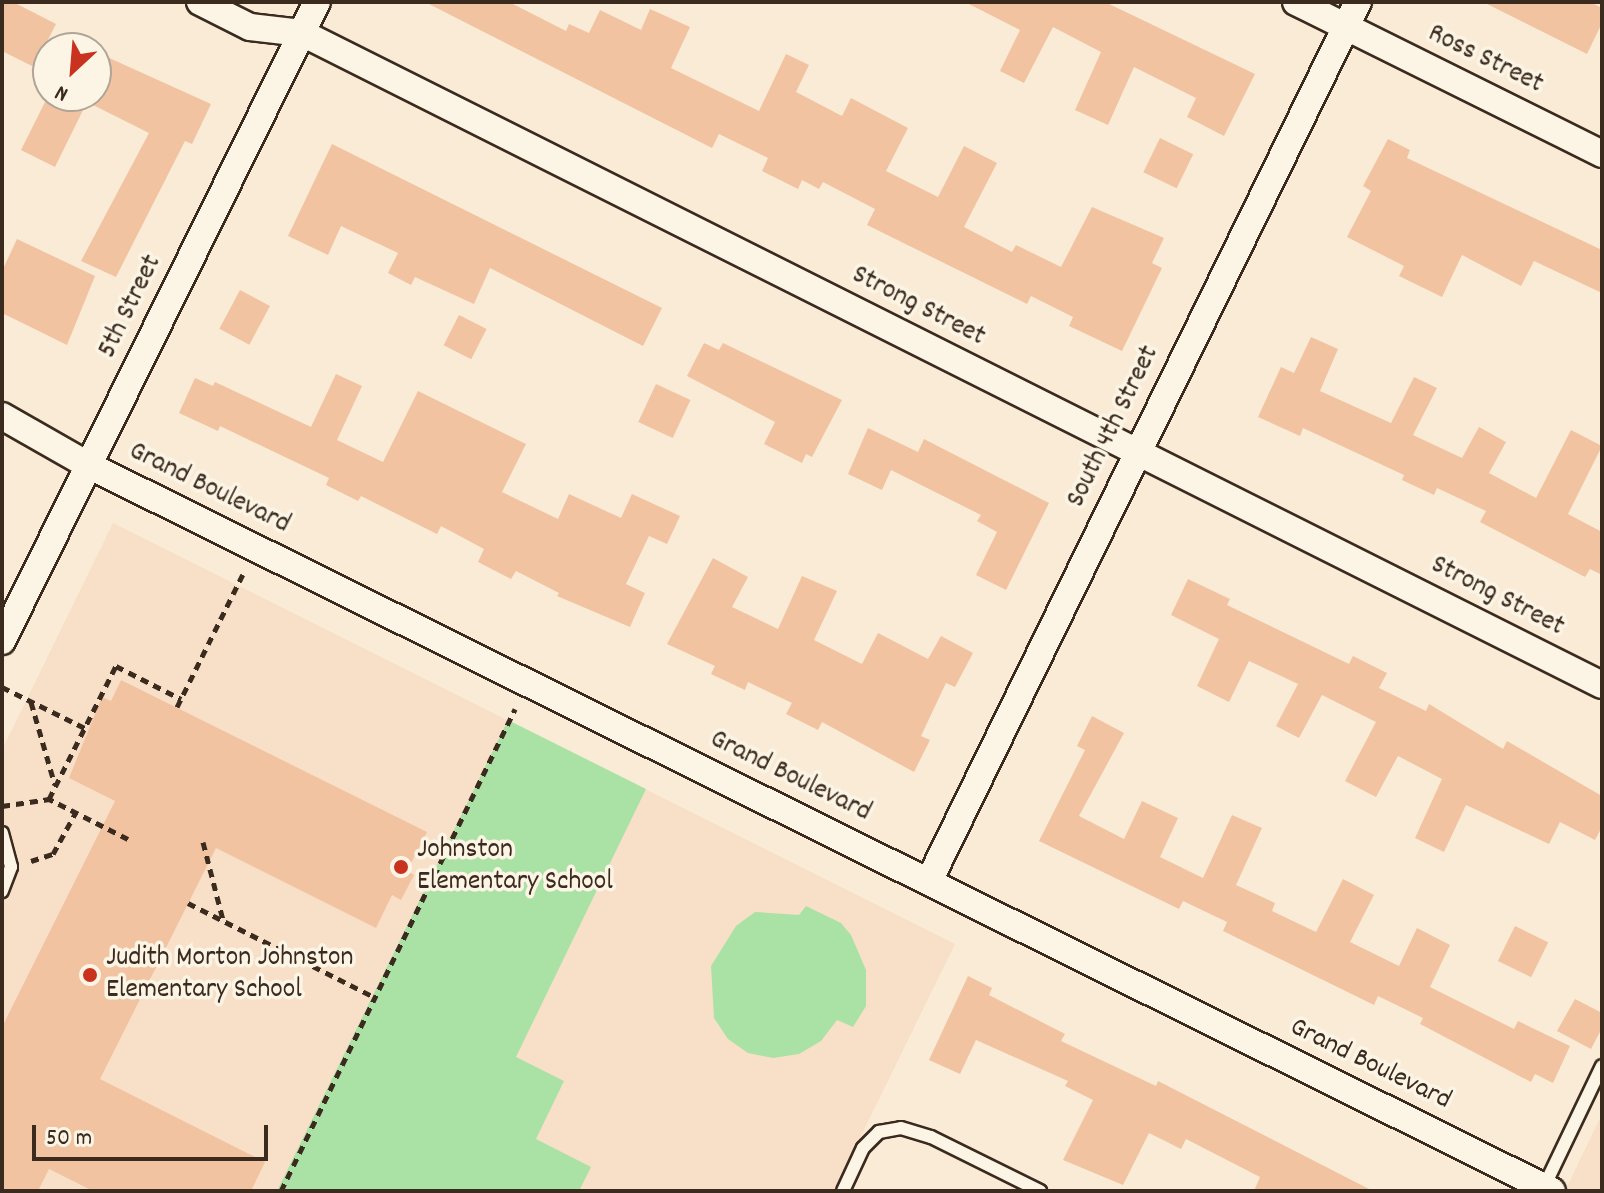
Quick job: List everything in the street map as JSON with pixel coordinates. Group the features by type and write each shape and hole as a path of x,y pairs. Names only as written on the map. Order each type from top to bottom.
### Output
{"street":[{"name":"Strong Street","path":"200,2 250,27 302,33 1602,685"},
{"name":"5th Street","path":"2,641 317,2"},
{"name":"Ross Street","path":"1296,2 1602,154"},
{"name":"South 4th Street","path":"929,881 1358,2"},
{"name":"Grand Boulevard","path":"2,416 88,465 1548,1189"}],"lane":[{"path":"2,833 11,867 2,891"},
{"path":"1548,1189 1602,1066"},
{"path":"843,1191 863,1148 879,1132 901,1128 931,1137 1040,1191"}],"path":[{"path":"177,707 256,548"},
{"path":"49,799 116,666 181,699"},
{"path":"281,1191 372,996 528,683"},
{"path":"2,687 85,728"},
{"path":"31,701 56,786"},
{"path":"2,806 49,799 128,839"},
{"path":"11,867 53,854 76,812"},
{"path":"203,842 223,921"},
{"path":"188,903 372,996"}],"shaded area":[{"name":"Johnston Elementary School","path":"113,523 955,944 834,1191 2,1191 2,750"},
{"path":"1602,1114 1602,1191 1565,1191"}],"green space":[{"path":"508,720 646,789 516,1057 564,1081 536,1139 591,1167 579,1191 277,1191"},
{"path":"806,906 841,923 851,935 866,970 866,1006 853,1027 837,1020 821,1041 799,1054 773,1058 748,1053 728,1039 714,1018 711,966 736,926 755,912 799,915"}],"building":[{"path":"2,2 13,2 56,24 52,32 32,32 32,66 2,51"},
{"path":"425,2 509,2 566,31 569,24 589,33 600,10 641,30 650,9 690,27 671,68 759,111 786,54 809,65 796,92 842,116 851,98 908,128 886,171 938,197 964,146 997,163 964,227 1012,252 1016,245 1061,267 1092,207 1164,238 1152,263 1162,268 1122,351 1069,326 1073,317 1031,296 1027,304 867,225 875,209 823,182 819,189 802,180 798,189 762,171 768,158 719,134 712,148"},
{"path":"965,2 1105,2 1255,74 1224,136 1187,117 1196,98 1134,67 1108,125 1075,110 1101,52 1053,27 1024,83 1000,71 1020,30"},
{"path":"1483,2 1590,2 1602,8 1602,23 1587,54"},
{"path":"112,59 211,104 192,144 185,141 116,277 81,261 149,133 107,112 112,112"},
{"path":"40,112 82,112 55,167 21,150"},
{"path":"1160,138 1193,154 1177,188 1143,172"},
{"path":"1388,139 1410,150 1407,158 1602,250 1602,293 1534,261 1521,286 1462,255 1442,297 1399,276 1404,266 1347,237 1371,191 1363,186"},
{"path":"332,144 662,308 643,346 490,268 474,304 415,277 411,285 388,273 398,253 341,226 328,255 288,236"},
{"path":"17,239 95,276 67,345 2,313 2,271"},
{"path":"240,290 270,306 249,345 219,329"},
{"path":"459,315 487,329 471,359 444,345"},
{"path":"1311,337 1338,349 1320,391 1391,423 1414,377 1437,388 1413,435 1462,458 1479,427 1506,442 1489,473 1536,498 1571,430 1602,446 1568,514 1602,532 1602,575 1590,569 1585,577 1480,522 1486,511 1437,488 1434,495 1402,480 1404,475 1303,428 1300,436 1258,417 1281,367 1294,373"},
{"path":"704,343 719,350 723,343 842,400 812,457 806,454 802,463 764,444 775,422 687,376"},
{"path":"336,374 362,386 337,440 383,462 418,391 526,444 502,492 558,519 569,494 621,518 632,494 680,516 667,544 649,536 626,584 645,593 630,627 557,596 559,593 516,571 511,579 478,562 484,549 441,526 437,534 361,496 358,501 326,485 329,478 220,426 218,431 179,413 195,378 213,386 215,382 311,427"},
{"path":"656,384 690,400 673,438 638,422"},
{"path":"868,428 918,452 924,439 1049,503 1006,590 976,575 997,532 977,521 981,515 891,470 882,490 848,474"},
{"path":"713,558 748,577 732,607 778,629 802,576 837,591 814,640 862,664 878,633 928,659 941,636 973,653 955,687 946,683 921,736 930,740 914,772 822,722 818,730 786,714 792,703 748,682 745,690 711,674 715,666 667,644"},
{"path":"1188,579 1230,599 1227,605 1349,664 1353,656 1387,673 1379,688 1426,711 1429,704 1503,749 1507,741 1602,796 1602,827 1595,840 1560,822 1549,844 1466,805 1444,852 1415,838 1442,779 1398,756 1376,797 1345,781 1376,722 1322,695 1299,738 1276,726 1298,684 1249,661 1229,702 1197,686 1219,639 1171,615"},
{"name":"Judith Morton Johnston Elementary School","path":"121,680 427,832 407,871 414,875 401,900 392,895 376,928 216,848 100,1079 265,1162 251,1191 93,1191 49,1169 38,1191 2,1191 2,1027 115,801 69,778 102,697 111,701"},
{"path":"1092,716 1124,733 1079,816 1124,839 1142,801 1178,818 1160,857 1203,878 1232,815 1262,828 1236,885 1275,903 1272,911 1316,932 1343,879 1374,895 1350,942 1399,966 1417,928 1450,945 1430,987 1514,1029 1518,1021 1570,1046 1553,1083 1535,1074 1531,1082 1420,1024 1423,1018 1378,996 1374,1005 1223,931 1227,922 1183,901 1179,909 1039,841 1085,750 1077,746"},
{"path":"1515,926 1548,942 1531,977 1498,961"},
{"path":"968,976 992,988 989,995 1065,1034 1061,1041 1156,1086 1158,1081 1373,1191 1254,1191 1260,1177 1186,1139 1181,1149 1149,1133 1123,1185 1063,1160 1093,1100 1065,1086 1068,1081 976,1040 960,1074 929,1060"},
{"path":"1575,999 1602,1013 1602,1028 1591,1049 1557,1031"}],"place":[{"name":"Johnston Elementary School","path":"401,867"},
{"name":"Judith Morton Johnston Elementary School","path":"90,975"}]}
